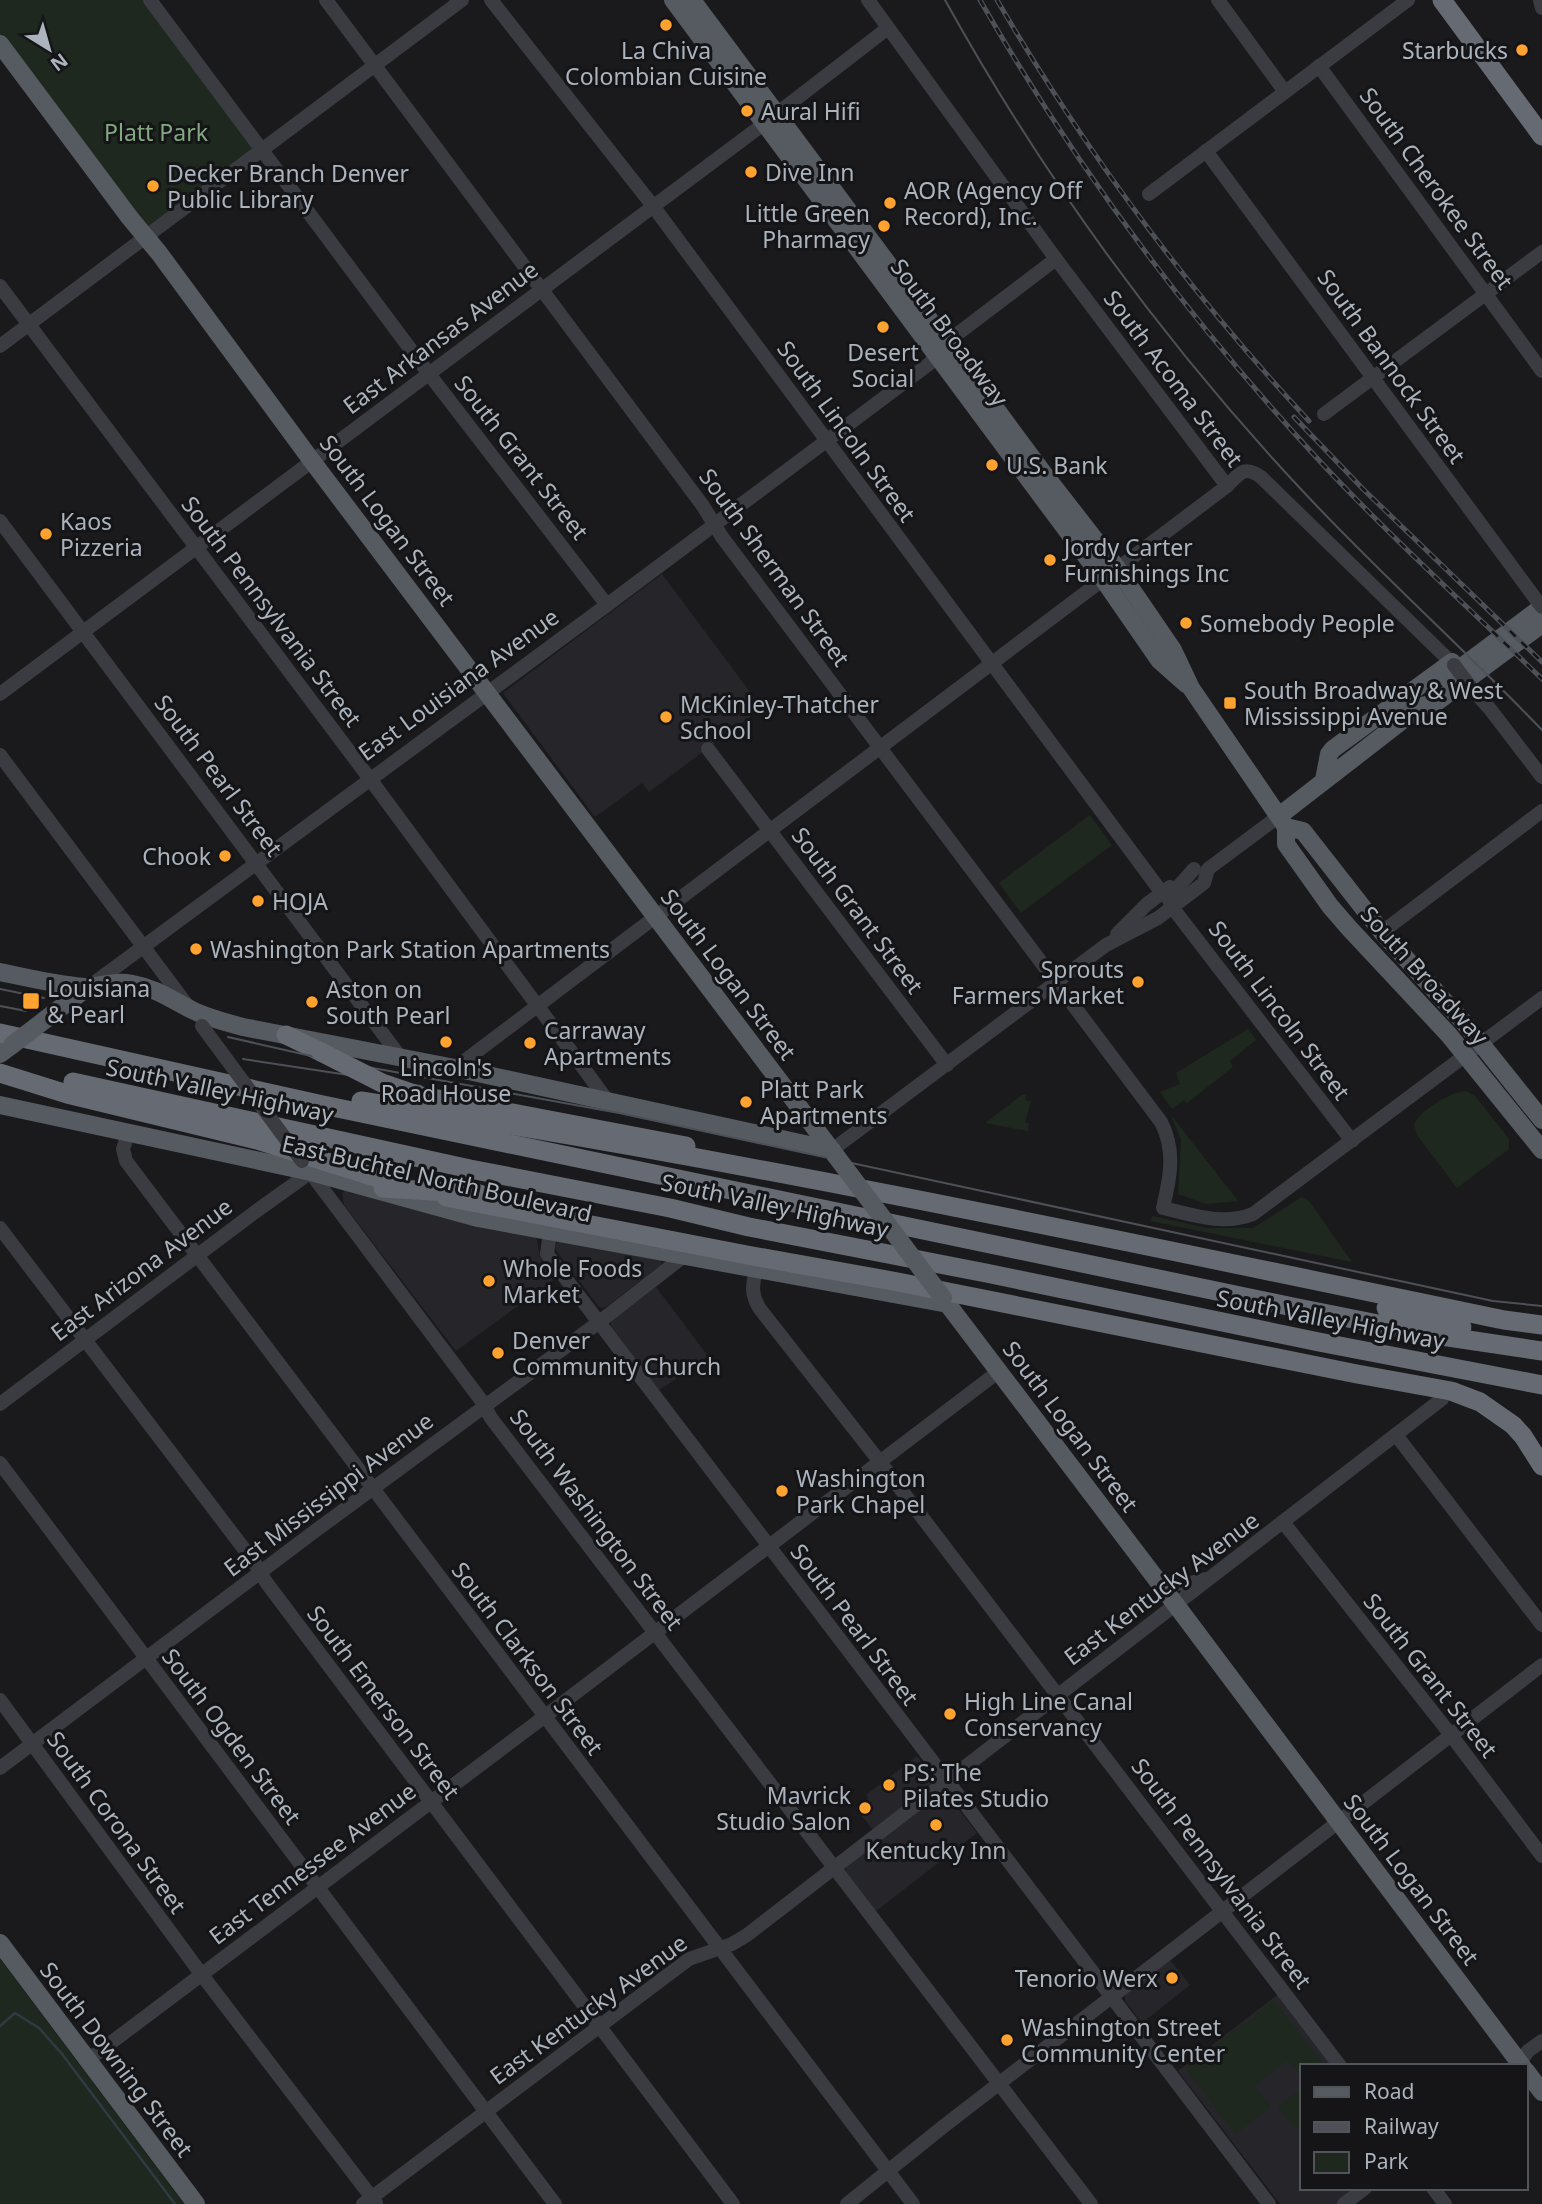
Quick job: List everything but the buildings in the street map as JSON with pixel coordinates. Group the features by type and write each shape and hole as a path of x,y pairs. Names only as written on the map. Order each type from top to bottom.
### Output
{"highway":[{"path":"1442,0 1542,136"},
{"name":"South Valley Highway","path":"0,1033 323,1105 1293,1307 1428,1334 1542,1351"},
{"path":"286,1035 382,1083 417,1095 686,1146 897,1196"},
{"name":"South Valley Highway","path":"0,1066 299,1133 749,1227 1542,1385"},
{"path":"0,1073 67,1094 257,1140 394,1184 458,1200 898,1282 1451,1391 1480,1402 1513,1425 1542,1466"},
{"path":"180,1073 584,1137 897,1196 1504,1320 1542,1325"},
{"path":"362,1185 480,1194 956,1280 986,1273"},
{"path":"1212,1260 1424,1319 1542,1343"}],"main road":[{"name":"South Broadway","path":"673,0 772,118"},
{"name":"South Broadway","path":"692,0 772,118 1110,573 1159,660 1191,688 1282,821 1286,844 1330,906 1466,1056 1542,1150"},
{"name":"South Logan Street","path":"0,44 1520,2064"},
{"path":"1421,706 1426,693 1541,605"},
{"path":"1282,821 1324,780 1421,706 1434,704 1542,624"},
{"path":"1324,780 1329,754 1333,749 1453,664"},
{"name":"South Broadway","path":"1282,821 1303,831 1382,932 1481,1044 1542,1120"},
{"path":"0,972 88,987 108,982 134,984 165,994 189,1009 218,1020 607,1100 834,1153"},
{"name":"East Louisiana Avenue","path":"0,1054 88,987"},
{"name":"East Buchtel North Boulevard","path":"0,1105 128,1134 306,1167 478,1218 755,1270 945,1301"},
{"name":"South Downing Street","path":"0,1943 196,2204"},
{"name":"South Logan Street","path":"1528,2075 1542,2092"}],"street":[{"name":"South Grant Street","path":"150,0 429,374 607,605"},
{"name":"South Sherman Street","path":"326,0 879,748 1156,1114 1165,1130 1171,1158 1163,1208 1210,1219 1242,1218 1267,1205 1352,1141"},
{"path":"0,346 462,0"},
{"name":"South Lincoln Street","path":"491,0 653,206 1162,893"},
{"name":"South Acoma Street","path":"868,0 1056,260 1227,486 1246,470 1261,477 1453,664 1542,777"},
{"path":"1218,0 1285,92"},
{"path":"1149,194 1408,0"},
{"path":"1540,0 1542,8"},
{"name":"East Arkansas Avenue","path":"0,694 772,118 888,28"},
{"name":"South Cherokee Street","path":"1320,66 1542,372"},
{"name":"South Bannock Street","path":"1206,151 1541,605"},
{"path":"1324,414 1542,252"},
{"name":"East Louisiana Avenue","path":"88,987 929,364 960,332 1056,260"},
{"name":"South Pennsylvania Street","path":"0,286 607,1100"},
{"path":"455,1068 1227,486"},
{"name":"South Pearl Street","path":"0,521 401,1058"},
{"name":"South Grant Street","path":"708,749 947,1065"},
{"name":"South Washington Street","path":"0,755 491,1418 1091,2204"},
{"path":"1382,932 1542,811"},
{"path":"834,1153 1106,945 1147,904 1282,821"},
{"path":"1106,945 1158,918 1204,883 1201,869"},
{"name":"South Lincoln Street","path":"1172,907 1352,1141"},
{"path":"1352,1141 1542,998"},
{"name":"South Clarkson Street","path":"128,1134 123,1149 126,1161 913,2204"},
{"name":"East Arizona Avenue","path":"0,1404 197,1255 306,1167"},
{"name":"South Emerson Street","path":"0,1228 733,2204"},
{"name":"South Pearl Street","path":"550,1232 547,1254 598,1323 1269,2204"},
{"name":"East Mississippi Avenue","path":"0,1768 598,1323 684,1256"},
{"name":"South Pennsylvania Street","path":"755,1270 752,1290 756,1302 1338,2064"},
{"name":"East Tennessee Avenue","path":"88,2060 998,1372"},
{"name":"East Kentucky Avenue","path":"371,2202 689,1959 738,1941 747,1935 1442,1399"},
{"path":"1396,1435 1542,1625"},
{"name":"South Ogden Street","path":"0,1463 555,2204"},
{"name":"South Grant Street","path":"1283,1522 1451,1735 1542,1856"},
{"path":"1151,1571 1164,1581 1176,1585 1214,1576"},
{"path":"847,2204 1542,1665"},
{"name":"South Corona Street","path":"0,1700 371,2202"},
{"path":"1522,2064 1528,2051 1542,2041"},
{"path":"1344,2204 1362,2190"}],"shaded area":[{"path":"662,574 762,708 649,792 642,783 595,817 503,693"},
{"path":"346,1188 533,1234 537,1239 542,1261 555,1279 456,1351 344,1205 342,1193"},
{"path":"558,1241 660,1258 662,1264 602,1308 556,1250"},
{"path":"656,1287 708,1356 657,1392 612,1330 611,1324 611,1321"},
{"path":"917,1756 977,1833 876,1911 845,1867 880,1839 856,1808 869,1798 866,1795"},
{"path":"1170,1960 1190,1985 1142,2023 1125,2001 1125,1995"},
{"path":"1280,1993 1333,2064 1300,2064 1300,2190 1355,2190 1337,2204 1280,2204 1178,2071"}],"green space":[{"name":"Platt Park","path":"0,0 144,0 261,150 146,237 0,43"},
{"path":"1090,815 1112,845 1021,913 999,883"},
{"path":"1248,1029 1256,1040 1230,1061 1233,1067 1187,1103 1184,1100 1172,1109 1160,1092 1180,1084 1176,1073"},
{"path":"1466,1091 1475,1096 1509,1139 1509,1149 1457,1188 1417,1135 1414,1124 1437,1103"},
{"path":"1022,1095 1026,1095 1025,1100 1031,1101 1025,1122 1029,1124 1028,1131 985,1123"},
{"path":"1171,1115 1238,1201 1206,1204 1178,1194 1181,1140"},
{"path":"1302,1197 1309,1201 1352,1262 1151,1221 1152,1216 1207,1228 1253,1228"},
{"path":"0,1959 184,2204 0,2204"},
{"path":"1274,2000 1323,2064 1300,2064 1300,2075 1288,2060 1255,2085 1271,2107 1235,2134 1185,2068"},
{"path":"1300,2090 1300,2127 1296,2130 1278,2107"}],"waterway":[{"path":"0,2026 15,2013 39,2028 62,2054 175,2204"}],"tram line":[{"path":"945,0 984,68 1068,199 1113,263 1209,385 1313,502 1542,730"},
{"path":"0,989 44,998"},
{"path":"0,1006 26,1011"},
{"path":"228,1037 329,1060 619,1113 1493,1301 1542,1306"},
{"path":"243,1059 421,1086"}],"railway":[{"path":"980,0 1016,61 1094,180 1222,349 1342,485 1542,679"},
{"path":"997,0 1066,111 1141,219 1222,322 1309,421"},
{"path":"1294,417 1363,489 1542,662"}],"place":[{"name":"La Chiva Colombian Cuisine","path":"666,25"},
{"name":"Starbucks","path":"1522,50"},
{"name":"Aural Hifi","path":"747,111"},
{"name":"Dive Inn","path":"751,172"},
{"name":"Decker Branch Denver Public Library","path":"153,186"},
{"name":"AOR (Agency Off Record), Inc.","path":"890,203"},
{"name":"Little Green Pharmacy","path":"884,226"},
{"name":"Desert Social","path":"883,327"},
{"name":"U.S. Bank","path":"992,465"},
{"name":"Kaos Pizzeria","path":"46,534"},
{"name":"Jordy Carter Furnishings Inc","path":"1050,560"},
{"name":"Somebody People","path":"1186,623"},
{"name":"South Broadway & West Mississippi Avenue","path":"1230,703"},
{"name":"McKinley-Thatcher School","path":"666,717"},
{"name":"Chook","path":"225,856"},
{"name":"HOJA","path":"258,901"},
{"name":"Washington Park Station Apartments","path":"196,949"},
{"name":"Sprouts Farmers Market","path":"1138,982"},
{"name":"Louisiana & Pearl","path":"31,1001"},
{"name":"Aston on South Pearl","path":"312,1002"},
{"name":"Lincoln's Road House","path":"446,1042"},
{"name":"Carraway Apartments","path":"530,1043"},
{"name":"Platt Park Apartments","path":"746,1102"},
{"name":"Whole Foods Market","path":"489,1281"},
{"name":"Denver Community Church","path":"498,1353"},
{"name":"Washington Park Chapel","path":"782,1491"},
{"name":"High Line Canal Conservancy","path":"950,1714"},
{"name":"PS: The Pilates Studio","path":"889,1785"},
{"name":"Mavrick Studio Salon","path":"865,1808"},
{"name":"Kentucky Inn","path":"936,1825"},
{"name":"Tenorio Werx","path":"1172,1978"},
{"name":"Washington Street Community Center","path":"1007,2040"}]}
